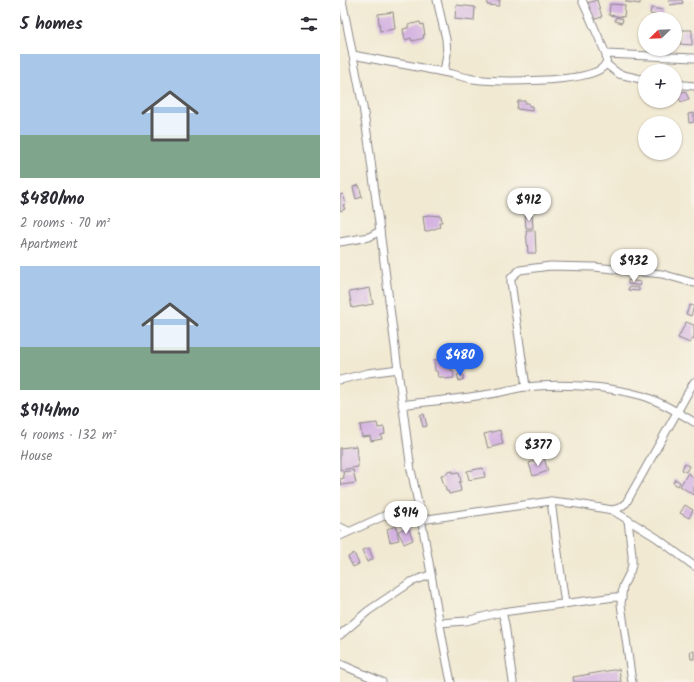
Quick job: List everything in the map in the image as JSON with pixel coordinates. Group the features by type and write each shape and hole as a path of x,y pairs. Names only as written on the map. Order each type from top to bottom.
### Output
{"street":[{"path":"342,0 366,123 411,470 419,507 449,682"},
{"path":"437,0 446,39 447,54 444,72"},
{"path":"352,55 472,78 500,81 542,80 595,73 606,64 606,54 582,0"},
{"path":"606,54 694,58"},
{"path":"606,64 618,74 638,78"},
{"path":"682,85 694,86"},
{"path":"340,242 369,237 380,231"},
{"path":"526,387 511,282 511,278 520,270 550,266 594,267 662,274 694,283"},
{"path":"340,380 368,373 399,369"},
{"path":"612,510 619,508 626,503 694,382"},
{"path":"402,405 490,394 526,387 593,387 623,391 650,398 694,422"},
{"path":"421,520 551,501 612,510 657,538 694,566"},
{"path":"551,501 565,604"},
{"path":"340,536 348,531 399,509 419,507"},
{"path":"628,520 632,565 623,586 622,612 632,682"},
{"path":"340,527 348,531"},
{"path":"340,635 368,611 411,582 430,576"},
{"path":"439,622 466,621 502,612 616,597 622,598"},
{"path":"502,612 514,682"},
{"path":"340,664 368,679 382,682"}],"building":[{"path":"488,0 500,0 499,6 487,5"},
{"path":"597,0 602,17 592,20 587,3"},
{"path":"626,0 640,0 640,4 626,2"},
{"path":"669,0 682,0 683,3 670,5"},
{"path":"610,4 625,5 624,17 609,15"},
{"path":"456,5 475,7 474,21 455,19"},
{"path":"651,8 663,10 663,12 650,12"},
{"path":"393,12 395,29 380,31 378,14"},
{"path":"616,17 623,19 622,23 615,21"},
{"path":"420,22 421,25 423,24 425,35 423,35 424,38 412,41 411,38 405,40 403,29 408,28 408,25"},
{"path":"682,30 692,30 692,45 682,44"},
{"path":"685,91 689,99 682,102 682,92"},
{"path":"518,101 525,101 525,103 529,103 529,106 532,106 532,111 517,109"},
{"path":"694,113 694,122 689,123 688,114"},
{"path":"359,185 362,197 356,199 353,187"},
{"path":"343,194 346,204 343,205 345,209 340,211 340,195"},
{"path":"532,215 533,228 526,228 525,216"},
{"path":"423,216 441,216 442,222 439,222 440,227 425,232"},
{"path":"526,230 535,230 536,253 528,253"},
{"path":"628,280 641,282 640,286 628,284"},
{"path":"629,287 639,288 639,291 628,290"},
{"path":"370,288 373,304 352,308 349,292"},
{"path":"690,305 694,306 691,316 686,314"},
{"path":"686,322 694,325 694,340 692,339 690,343 678,338"},
{"path":"453,358 454,366 451,366 451,371 453,370 454,378 444,379 444,377 438,377 437,371 435,371 434,360 444,359 444,361"},
{"path":"462,373 464,379 459,381 457,375"},
{"path":"424,414 427,426 423,427 420,415"},
{"path":"377,423 378,428 384,427 385,434 381,435 382,439 371,441 370,436 362,437 360,425"},
{"path":"500,430 503,444 488,448 484,434"},
{"path":"356,446 358,467 340,470 340,448"},
{"path":"544,458 548,471 533,476 529,463"},
{"path":"684,464 689,466 686,472 682,470"},
{"path":"483,468 485,477 469,480 467,471"},
{"path":"353,470 356,483 341,485 340,479 344,478 343,472"},
{"path":"453,471 453,473 459,472 461,491 449,494 448,491 446,491 441,475"},
{"path":"688,473 694,478 694,495 680,486"},
{"path":"675,479 680,482 678,486 673,483"},
{"path":"685,505 693,510 689,518 680,513"},
{"path":"396,526 399,540 390,542 387,529"},
{"path":"408,527 413,540 404,544 398,531"},
{"path":"369,548 373,559 367,562 362,550"},
{"path":"354,553 359,564 353,567 348,557"},
{"path":"690,651 694,651 694,659 691,659"},
{"path":"619,669 621,682 574,682 573,677"}]}
